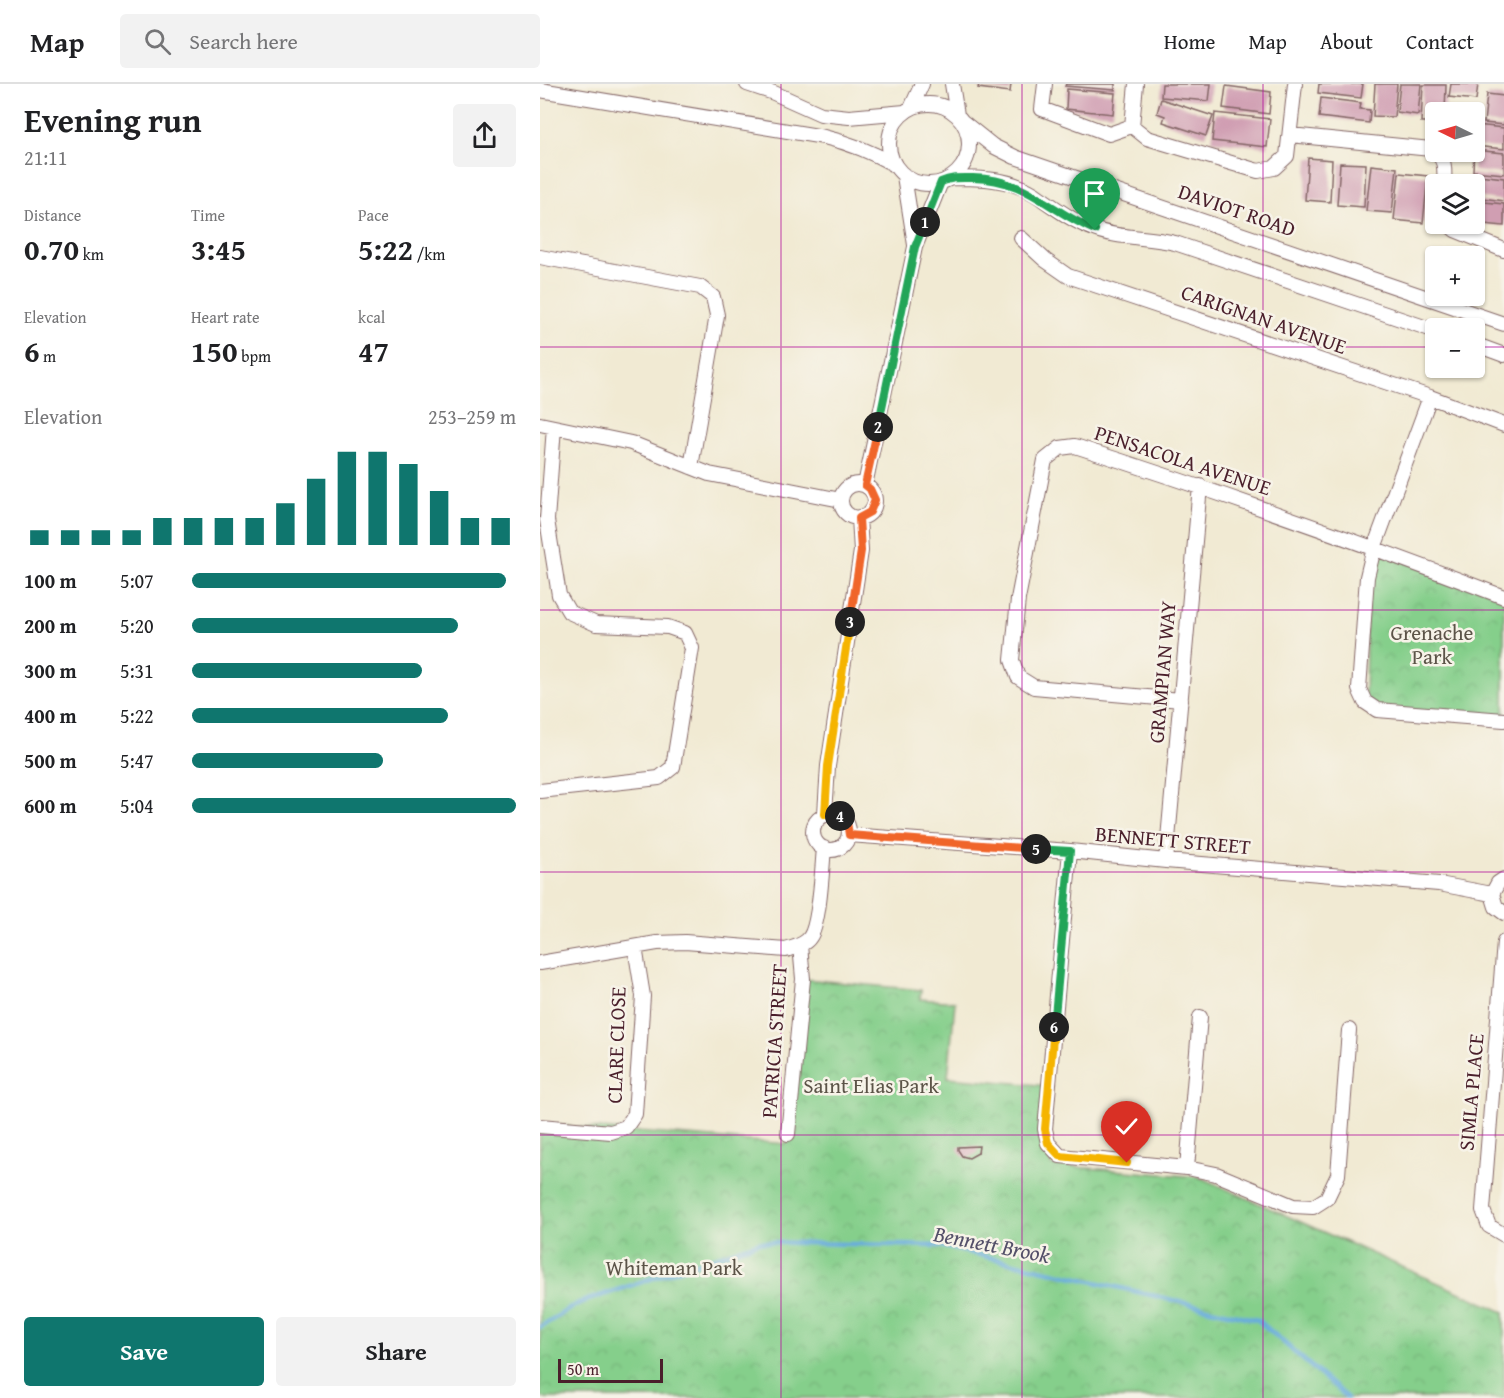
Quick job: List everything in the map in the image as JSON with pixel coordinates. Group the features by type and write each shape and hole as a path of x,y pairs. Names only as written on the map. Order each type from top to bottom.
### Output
{"street":[{"path":"747,84 774,93 821,114 849,117 908,110 924,104 939,104 960,118"},
{"path":"915,247 899,170 889,146 889,136 892,127 908,110 922,84"},
{"path":"865,485 915,247 946,180 962,166 969,150 969,140 960,118 952,84"},
{"path":"1045,84 1042,109 1109,134 1132,126"},
{"path":"1132,126 1136,84"},
{"path":"1132,126 1147,138 1258,171 1274,168 1287,156 1295,84"},
{"path":"540,90 846,142 864,149 922,183 982,178 1010,183 1033,194 1069,218 1095,230 1108,234 1150,237 1175,243 1425,327"},
{"name":"DAVIOT ROAD","path":"960,118 993,146 1015,157 1504,324"},
{"path":"1290,135 1431,149 1442,158 1445,174"},
{"path":"1465,234 1504,250"},
{"name":"CARIGNAN AVENUE","path":"1021,238 1045,260 1068,276 1430,397 1504,425"},
{"path":"540,257 700,287 713,297 717,315 691,467"},
{"path":"1485,348 1504,356"},
{"path":"1430,397 1374,548 1367,577 1359,689 1365,702 1377,710 1504,720"},
{"path":"540,791 659,778 673,767 692,648 685,633 668,627 596,624 569,612 559,595 547,520 547,426 631,443 709,474 841,500"},
{"name":"PENSACOLA AVENUE","path":"1181,700 1034,687 1018,677 1012,660 1018,599 1045,460 1060,448 1075,446 1200,486 1504,597"},
{"path":"858,484 865,485 873,494 874,507 859,518 846,513 841,500 847,488 858,484"},
{"name":"GRAMPIAN WAY","path":"1166,861 1200,486"},
{"path":"825,814 828,766 861,551 859,518"},
{"path":"825,814 837,814 843,818 849,828 849,835 842,846 830,850 815,840 813,834 815,822 825,814"},
{"name":"BENNETT STREET","path":"849,835 1070,851 1440,884 1492,894"},
{"name":"PATRICIA STREET","path":"788,1134 803,979 800,945 811,937 816,920 824,848"},
{"path":"1070,851 1045,1137 1052,1150 1060,1156 1186,1167 1216,1174 1293,1206 1313,1207 1327,1198 1338,1175 1350,1030"},
{"path":"1504,879 1498,883 1492,894 1496,907 1504,913"},
{"path":"540,963 635,946 685,942 786,950 800,945"},
{"name":"SIMLA PLACE","path":"1504,942 1483,1210 1489,1226 1504,1235"},
{"name":"CLARE CLOSE","path":"540,1126 611,1132 626,1127 635,1114 643,996 635,946"},
{"path":"1186,1167 1200,1017"}],"green space":[{"name":"Grenache Park","path":"1374,548 1504,597 1504,720 1377,710 1365,702 1367,577"},
{"name":"Whiteman Park","path":"803,979 921,990 920,999 955,1002 948,1077 1049,1086 1051,1165 1199,1177 1504,1312 1504,1398 540,1398 540,1124 787,1144"}],"building":[{"path":"979,84 1011,84 1010,92 978,88"},
{"path":"1066,84 1115,84 1115,90 1065,86"},
{"path":"1162,84 1211,84 1209,101 1161,97"},
{"path":"1319,84 1363,84 1361,98 1318,93"},
{"path":"1375,84 1397,84 1394,117 1373,116"},
{"path":"1400,84 1421,84 1418,115 1397,112"},
{"path":"1451,84 1478,84 1476,100 1449,97"},
{"path":"1423,85 1446,85 1445,102 1425,102 1425,122 1421,122"},
{"path":"1226,86 1271,92 1269,114 1223,108"},
{"path":"1067,89 1115,93 1113,114 1066,109"},
{"path":"1487,94 1504,96 1504,125 1485,123"},
{"path":"1321,98 1361,103 1360,109 1370,110 1369,123 1319,117"},
{"path":"1161,99 1213,116 1206,136 1163,122 1165,116 1157,113"},
{"path":"1215,113 1270,119 1267,147 1212,141"},
{"path":"1485,126 1504,128 1504,149 1485,147"},
{"path":"1485,151 1504,153 1504,174 1473,171 1473,162 1485,162"},
{"path":"1308,158 1332,160 1330,202 1305,200"},
{"path":"1340,163 1366,164 1364,207 1337,205"},
{"path":"1371,165 1397,168 1392,213 1366,211"},
{"path":"1399,173 1425,176 1423,223 1394,220"},
{"path":"1485,176 1504,178 1504,201 1485,198"},
{"path":"1485,202 1504,204 1504,226 1485,224"},
{"path":"979,1146 978,1153 969,1158 962,1156 958,1150 958,1147"}],"waterway":[{"name":"Bennett Brook","path":"540,1327 579,1303 760,1242 941,1246 1258,1320 1347,1398"}],"route":[{"path":"1095,230 1069,218 1033,194 1010,183 982,178 950,178 941,182 915,247 865,485 870,489 875,500 870,512 859,518 861,551 828,766 825,814 837,814 843,818 847,822 849,835 1070,851 1045,1137 1052,1150 1060,1156 1127,1163"}],"park label":[{"name":"Saint Elias Park","path":"871,1085"}]}
